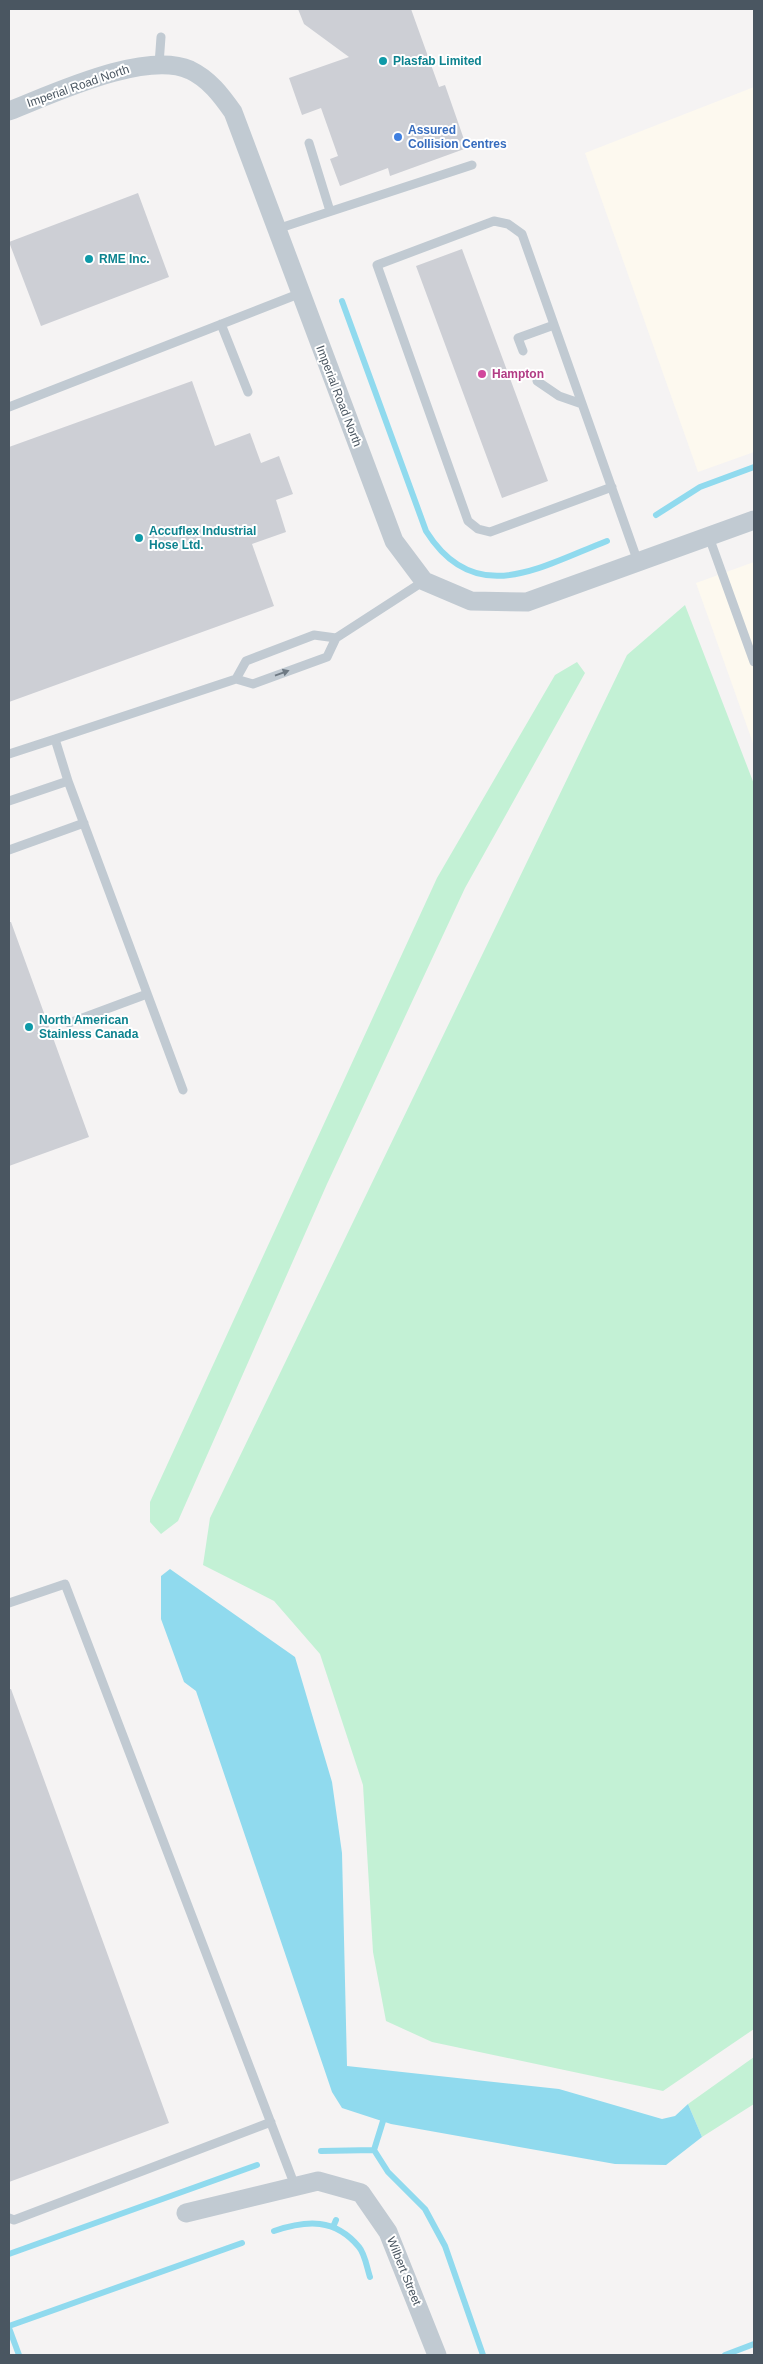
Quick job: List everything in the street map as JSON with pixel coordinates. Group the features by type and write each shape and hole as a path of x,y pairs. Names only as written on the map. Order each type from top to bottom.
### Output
{"street":[{"name":"Imperial Road North","path":"9,111 127,67 159,64 189,69 215,87 233,112 394,541 424,582"},
{"path":"424,582 471,601 528,602 754,520"},
{"name":"Wilbert Street","path":"186,2213 318,2180 361,2193 388,2232 437,2355"}],"lane":[{"path":"159,64 161,37"},
{"path":"309,142 330,211"},
{"path":"277,229 472,165"},
{"path":"612,487 490,532 478,529 468,521 378,265 494,221 508,224 522,234 612,487 638,562"},
{"path":"9,407 301,293"},
{"path":"221,324 248,392"},
{"path":"523,351 518,338 554,324"},
{"path":"537,381 559,396 582,404"},
{"path":"709,537 753,657"},
{"path":"9,754 236,679 253,684 326,657 336,638 424,582"},
{"path":"236,679 246,661 314,635 336,638"},
{"path":"55,739 68,781 182,1090"},
{"path":"9,801 68,781"},
{"path":"9,850 84,823"},
{"path":"69,1023 147,994"},
{"path":"9,1604 65,1584 295,2186"},
{"path":"9,2218 14,2220 271,2122"}],"shaded area":[{"path":"754,87 754,452 698,472 585,153"},
{"path":"754,562 754,746 696,583"}],"green space":[{"path":"685,605 754,784 754,2029 663,2091 432,2042 386,2021 373,1952 363,1785 320,1654 274,1601 203,1565 210,1518 627,655"},
{"path":"577,662 585,673 465,888 327,1184 178,1521 161,1534 150,1522 150,1502 437,878 555,675"},
{"path":"754,2057 754,2104 702,2137 688,2104"}],"water":[{"path":"170,1569 295,1657 332,1782 342,1853 347,2066 559,2089 662,2119 675,2116 688,2104 702,2137 666,2165 615,2164 391,2124 342,2108 332,2092 196,1691 184,1682 161,1619 161,1576"}],"building":[{"path":"298,9 411,9 439,87 445,85 467,148 390,176 388,168 340,186 330,159 338,156 321,108 302,115 289,78 349,57 304,24"},
{"name":"RME Inc.","path":"138,193 169,277 41,326 9,242"},
{"name":"Hampton","path":"462,249 548,481 502,498 416,266"},
{"name":"Accuflex Industrial Hose Ltd.","path":"192,381 215,446 250,433 261,463 279,456 293,494 276,500 286,532 252,544 274,606 9,702 9,447"},
{"name":"North American Stainless Canada","path":"9,922 11,922 89,1137 9,1166"},
{"path":"9,1689 11,1689 169,2123 9,2182"}],"waterway":[{"path":"342,301 426,531 445,555 466,569 487,575 510,575 533,570 607,541"},
{"path":"656,515 700,487 754,467"},
{"path":"374,2150 383,2121"},
{"path":"321,2151 374,2150 388,2172 425,2209 445,2246 483,2355"},
{"path":"9,2254 257,2165"},
{"path":"333,2227 336,2220"},
{"path":"274,2231 286,2227 309,2224 330,2226 350,2238 359,2247 370,2277"},
{"path":"9,2326 242,2243"},
{"path":"9,2328 19,2355"},
{"path":"725,2355 754,2344"}],"place":[{"name":"Plasfab Limited","path":"383,61"},
{"name":"Assured Collision Centres","path":"398,137"},
{"name":"RME Inc.","path":"89,259"},
{"name":"Hampton","path":"482,374"},
{"name":"Accuflex Industrial Hose Ltd.","path":"139,538"},
{"name":"North American Stainless Canada","path":"29,1027"}]}
